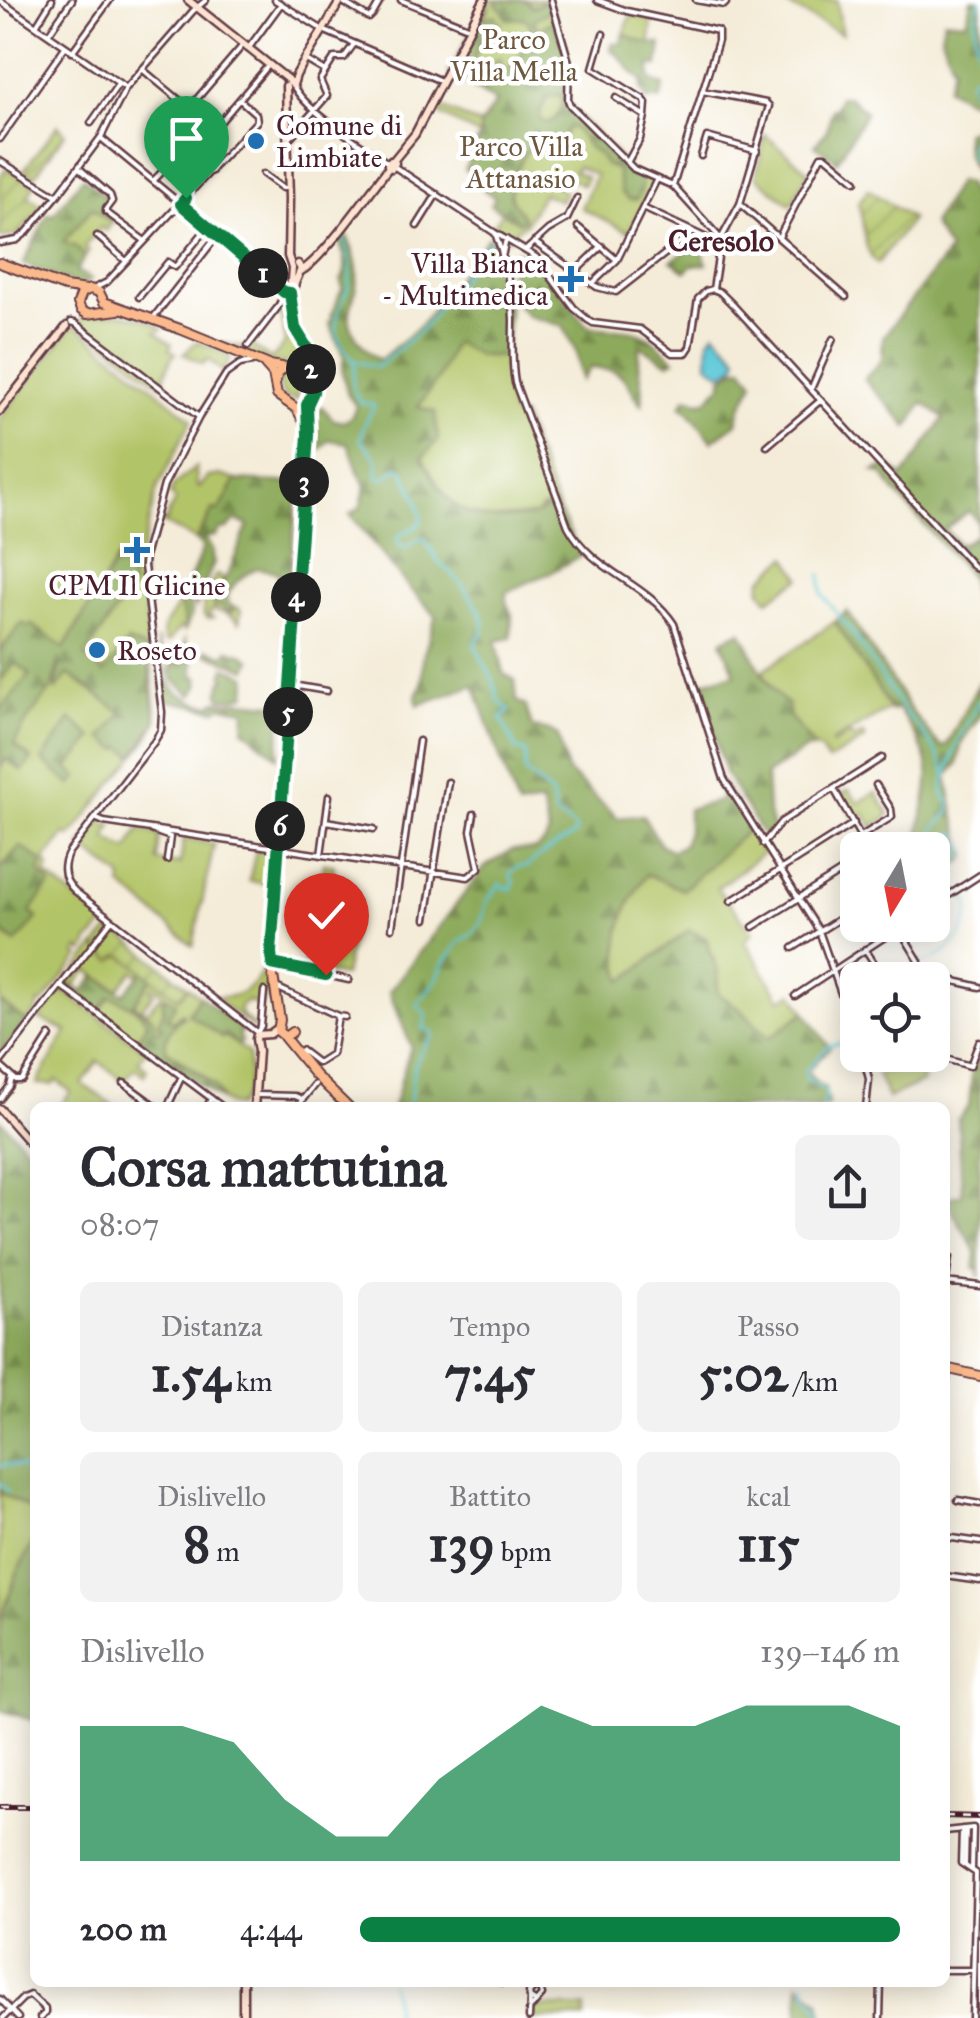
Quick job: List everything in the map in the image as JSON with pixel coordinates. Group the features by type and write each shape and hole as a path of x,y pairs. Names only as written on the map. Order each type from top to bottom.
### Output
{"main road":[{"path":"0,263 65,287 90,290 102,303 273,366 308,370 313,377 272,964 285,1031 318,1083 342,1102"},
{"path":"65,287 87,314 94,314 102,303"},
{"path":"78,301 82,293 90,290"},
{"path":"258,360 275,378 278,395 298,409 307,444"},
{"path":"274,384 277,374 291,366"},
{"path":"288,403 299,404 309,399"},
{"path":"285,1031 301,1050 318,1083"},
{"path":"963,1371 980,1367"},
{"path":"950,1369 980,1376"}],"street":[{"path":"36,26 52,0"},
{"path":"48,34 72,0"},
{"path":"72,52 110,0"},
{"path":"188,0 345,134 495,234 526,250 588,320 605,326 640,329 672,352 686,354 698,298 713,289 720,292 980,570"},
{"path":"0,243 21,237 57,196 101,137 126,88 206,0"},
{"path":"275,0 323,30 441,81"},
{"path":"313,377 307,348 295,328 292,312 288,256 290,85 341,1 369,18 381,0"},
{"path":"401,0 470,28"},
{"path":"248,346 278,307 290,281 312,262 415,134 484,0"},
{"path":"550,0 570,62 569,103 634,168 672,186 721,239"},
{"path":"596,0 718,32 672,186"},
{"path":"617,8 619,0"},
{"path":"696,0 726,3"},
{"path":"0,1 126,88"},
{"path":"142,69 190,108 282,4"},
{"path":"603,34 593,68 646,104 640,139 628,161"},
{"path":"288,140 327,95 320,80 325,71 334,58 344,58 354,43"},
{"path":"0,140 65,46"},
{"path":"244,46 290,85"},
{"path":"306,60 325,71"},
{"path":"193,154 267,67"},
{"path":"91,123 120,84"},
{"path":"702,91 766,102 770,109 740,204 721,239 713,289"},
{"path":"616,98 645,116"},
{"path":"90,290 107,282 257,121 258,116 240,100"},
{"path":"101,137 218,236 290,281"},
{"path":"701,156 708,137 757,151"},
{"path":"154,181 186,148 212,171"},
{"path":"288,156 289,198"},
{"path":"779,237 821,156 856,181"},
{"path":"0,162 57,196"},
{"path":"79,168 110,195 112,200 106,212 145,241"},
{"path":"264,174 282,188 289,188"},
{"path":"592,284 617,260 657,179"},
{"path":"417,226 436,194"},
{"path":"526,250 567,218 576,198"},
{"path":"740,204 846,297"},
{"path":"643,208 715,242 721,239"},
{"path":"138,297 168,262 175,267 208,227"},
{"path":"578,228 617,260"},
{"path":"534,242 592,284 616,292 693,232"},
{"path":"495,234 502,248"},
{"path":"97,236 126,261"},
{"path":"152,319 218,236"},
{"path":"506,239 501,240 502,258 513,321 511,361 515,384 568,526 590,556 658,604 671,618 724,779 819,931 840,992"},
{"path":"502,248 518,246"},
{"path":"576,272 602,246"},
{"path":"102,303 107,282"},
{"path":"69,324 78,301"},
{"path":"0,411 69,324 87,314"},
{"path":"69,324 76,323 199,418"},
{"path":"811,389 833,339"},
{"path":"212,341 229,351 233,360 230,370"},
{"path":"291,366 303,359 307,348"},
{"path":"260,1037 73,890 64,872 66,856 162,727 144,560 164,485 219,382 230,370 253,362 270,370"},
{"path":"768,446 821,400"},
{"path":"290,685 327,691"},
{"path":"392,928 419,741"},
{"path":"763,844 781,822 882,758"},
{"path":"426,919 448,782"},
{"path":"868,832 892,817 876,785"},
{"path":"834,788 859,832"},
{"path":"321,855 329,796"},
{"path":"96,818 102,822 468,877 478,868 471,832 474,814"},
{"path":"326,821 374,829"},
{"path":"731,901 854,823"},
{"path":"147,828 170,836 167,860"},
{"path":"753,927 840,873"},
{"path":"950,894 980,874"},
{"path":"794,948 840,918"},
{"path":"50,1036 24,1078 16,1080 0,1065 112,920"},
{"path":"795,996 876,942"},
{"path":"909,942 920,961"},
{"path":"865,949 873,962"},
{"path":"272,964 350,980"},
{"path":"950,980 980,988"},
{"path":"60,986 217,1102"},
{"path":"274,986 345,1017"},
{"path":"254,1102 264,991"},
{"path":"278,1004 282,995 292,994"},
{"path":"301,1050 319,1063 333,1050 338,1016"},
{"path":"260,1037 285,1031"},
{"path":"950,1060 970,1066 979,1042"},
{"path":"867,1102 868,1072"},
{"path":"170,1102 182,1076"},
{"path":"0,1100 12,1077"},
{"path":"300,1102 318,1083"},
{"path":"124,1084 150,1102"},
{"path":"255,1094 302,1099"},
{"path":"210,1102 212,1098"},
{"path":"0,1109 30,1143"},
{"path":"950,1284 980,1286"},
{"path":"958,1500 980,1504"},
{"path":"950,1538 980,1542"},
{"path":"950,1577 980,1581"},
{"path":"950,1830 974,1828 972,1869"},
{"path":"964,1829 965,1865 976,1873 972,2018"},
{"path":"980,1939 980,2008"},
{"path":"950,1970 973,1970"},
{"path":"242,2018 243,1987"},
{"path":"519,1987 531,1997 540,1999 542,1995 535,1988 531,1997 529,2018"},
{"path":"880,2018 881,1987"},
{"path":"3,2018 24,1997 31,1996 45,2010 40,2018"},
{"path":"0,2001 18,2018"}],"green space":[{"path":"488,0 549,0 566,52 567,104 627,170 654,182 629,232 581,208 596,175 577,166 574,171 587,177 583,185 571,179 568,183 559,180 556,187 565,192 560,201 543,193 525,224 510,239 493,227 502,212 491,205 495,197 482,188 485,181 465,169 480,136 439,114 442,108 480,125 496,102 449,73"},
{"path":"496,0 524,0 533,7 547,1 551,10 533,20 539,30 554,20 565,52 567,94 547,97 540,120 546,123 557,117 562,97 611,158 628,174 640,178 636,200 621,192 617,170 605,165 570,126 563,142 540,136 519,165 510,191 524,219 519,222 491,205 495,197 482,188 485,181 465,169 480,136 480,126 496,102 449,73 488,5 486,19 495,15 501,24 488,32 478,46 473,65 478,70 491,72 494,61 499,59 502,72 507,72 513,62 519,61 531,26 525,18 507,19"},
{"path":"777,0 837,0 842,34"},
{"path":"971,0 980,0 980,103 947,88 953,67 941,36 944,20 966,22"},
{"path":"631,14 652,20 650,42 624,34"},
{"path":"624,34 642,42 661,44 658,66 650,66 650,80 664,86 660,100 648,101 641,90 642,80 611,50 613,43 620,44"},
{"path":"840,96 849,97 866,112 837,162 815,145 827,130"},
{"path":"58,125 65,133 34,177 23,171"},
{"path":"980,126 980,182 966,155 965,134"},
{"path":"765,135 808,171 791,205 756,177"},
{"path":"6,168 34,185 28,196 43,206 18,235 0,238 0,177"},
{"path":"83,177 109,199 101,210 111,218 108,220 92,208 63,242 76,247 85,257 76,271 91,279 86,284 68,282 23,264 48,214 53,215"},
{"path":"958,181 967,183 980,217 980,632 970,576 883,474 874,471 888,465 903,477 944,418 923,403 908,427 864,379 882,360 883,337 949,251 932,224","holes":["969,511 978,522 976,535 960,545 945,529"]},
{"path":"868,189 912,219 877,264 868,251 858,204"},
{"path":"92,208 114,220 106,231 101,227 84,247 89,251 85,257 76,247 62,243"},
{"path":"345,232 357,270 350,317 354,334 380,360 420,326 488,237 495,241 509,309 505,356 478,356 454,342 439,377 418,407 435,412 438,440 422,458 453,503 488,518 532,516 556,504 581,555 506,592 512,615 511,638 496,641 504,674 515,680 517,701 526,706 532,727 558,736 567,771 618,818 643,815 660,844 672,851 683,845 688,831 688,809 720,801 723,784 750,828 683,890 647,874 631,899 619,938 623,981 689,930 706,938 718,972 717,993 769,1038 805,1012 830,1048 807,1071 825,1088 827,1102 394,1102 411,1046 389,992 485,867 512,850 535,850 549,833 541,803 518,807 474,685 418,705 423,657 436,616 350,514 360,508 366,485 348,443 329,440 315,450 317,414 322,407 334,420 344,422 356,406 348,395 342,371 344,357 329,322 333,321 331,315 343,289 345,260 338,238"},
{"path":"699,243 707,264 692,265 686,271 671,261"},
{"path":"515,251 545,274 586,325 642,334 674,360 669,363 640,346 642,405 616,372 591,367 581,380 576,352 563,326 528,316 514,301 508,259"},
{"path":"285,296 289,298 292,328 304,353 295,361 275,363 220,342 248,348 252,345 273,358 285,343 282,317 277,313"},
{"path":"106,313 136,316 162,329 156,332 172,344 169,349 176,353 161,385 80,322 81,318"},
{"path":"74,324 192,419 157,489 140,556 157,722 148,739 70,837 65,834 45,860 49,867 46,875 105,924 88,941 84,952 79,949 76,953 80,956 0,1055 0,418"},
{"path":"197,341 229,356 223,372 208,359 203,364 184,354"},
{"path":"454,341 478,356 505,356 512,415 522,416 556,504 536,515 488,519 456,508 422,457 418,407 439,377"},
{"path":"743,367 754,382 737,423 712,441 681,406 686,398 706,401 722,385 722,378"},
{"path":"293,369 298,400 286,398 279,385 281,377"},
{"path":"196,467 200,487 208,477 220,475 236,480 219,512 213,510 196,540 161,522 167,521 176,500 170,494 174,485"},
{"path":"236,480 298,483 289,587 282,584 277,572 257,568 230,591 227,602 234,608 232,612 226,612 222,605 214,607 214,598 248,525 236,520 216,536 205,537 214,562 196,607 194,601 189,602 192,614 186,628 180,603 203,548 196,540 213,510 219,511"},
{"path":"118,557 128,564 133,585 85,656 104,673 128,642 147,649 156,722 134,756 122,747 119,750 102,738 122,713 68,674 55,691 60,659 52,688 14,745 32,759 22,771 6,759 0,767 0,711 30,674 15,663 0,681 0,651 22,623 31,624 64,648"},
{"path":"787,557 801,578 768,600 760,589 762,579"},
{"path":"216,575 224,578 220,589 222,605 239,608 239,623 219,611 211,611 209,616 213,618 204,616 203,598"},
{"path":"182,598 186,628 184,631 181,627 168,642 164,641 163,628"},
{"path":"847,611 912,712 940,746 946,746 980,681 980,716 962,741 957,765 947,776 967,856 961,863 954,862 950,852 950,832 919,831 927,793 925,755 898,709 892,711 835,622"},
{"path":"835,622 889,709 832,742 850,734 854,739 863,734 865,739 828,761 790,717 762,671"},
{"path":"741,631 766,680 788,704 790,717 815,748 806,749 766,775 773,829 764,837 726,775 699,683 735,674 722,642"},
{"path":"157,639 166,678 177,692 197,703 282,705 278,757 244,729 245,710 222,706 216,710 164,700"},
{"path":"185,640 190,654 183,656 181,663 193,661 193,676 198,677 199,685 192,695 175,681 169,669 174,669 174,665 169,665 176,654 183,652"},
{"path":"207,649 222,655 228,650 240,652 251,660 244,669 205,653"},
{"path":"225,667 247,676 246,695 221,698"},
{"path":"71,719 93,738 68,768 78,777 71,785 42,760"},
{"path":"849,790 858,803 876,792 889,813 887,818 872,827 864,813 855,818 839,795"},
{"path":"100,822 112,824 107,839 128,850 139,829 160,835 157,861 180,864 184,838 214,844 193,946 121,885 123,878 81,846"},
{"path":"750,828 766,851 717,888 753,932 745,941 781,999 793,993 805,1012 769,1038 717,993 718,972 662,950 623,982 618,953 626,912 647,874 684,889"},
{"path":"20,846 43,862 40,874 51,884 30,912 37,918 16,943 0,931 0,869"},
{"path":"256,850 272,852 269,884 249,881"},
{"path":"324,863 334,865 328,903 332,903 333,896 359,900 344,976 303,969"},
{"path":"112,927 188,987 178,998 123,956 113,961 95,947"},
{"path":"95,947 112,961 121,955 143,971 139,976 133,971 118,989 87,970 75,986 68,981"},
{"path":"268,953 274,1003 270,1003 267,991 263,990 260,1005 247,1001 239,1008 255,1029 213,997 234,995 250,987 262,973"},
{"path":"143,971 152,978 133,1005 153,1018 158,1031 162,1028 158,1022 163,1000 165,997 176,1003 167,1018 173,1021 182,1013 183,1016 167,1035 166,1050 216,1087 220,1099 136,1039 148,1023 132,1007 110,997 99,1011 65,985 68,981 83,992 95,976 124,994"},
{"path":"152,978 182,995 188,987 200,996 190,1009 249,1054 248,1088 241,1102 224,1101 205,1077 166,1050 167,1035 181,1014 173,1021 167,1017 175,1003 153,987 150,989 154,993 142,1008 147,1012 159,997 163,1000 159,1031 155,1030 153,1018 122,996 133,1003"},
{"path":"62,990 146,1051 138,1061 147,1069 144,1075 135,1068 124,1081 98,1061 82,1084 109,1102 63,1102 71,1092 56,1080 53,1085 37,1084 67,1031 39,1019"},
{"path":"200,996 244,1031 238,1033 242,1042 239,1045 188,1014"},
{"path":"110,997 131,1006 148,1022 136,1039 99,1011"},
{"path":"0,1005 27,1022 0,1055"},
{"path":"980,1050 980,1278 978,1268 974,1268 976,1252 950,1208 950,1198 962,1194 958,1119 969,1106 972,1073"},
{"path":"920,1072 923,1082 888,1098 877,1074"},
{"path":"0,1119 30,1152 30,1509 0,1492"},
{"path":"0,1492 30,1509 30,1548 0,1623"},
{"path":"30,1548 30,1719 0,1710 0,1623"},
{"path":"799,1987 804,1987 820,2001 823,2018 799,2018"},
{"path":"536,2007 585,2007 585,2018 533,2018"}],"water":[{"path":"715,332 738,357 735,366 722,374 708,364 709,339"}],"waterway":[{"path":"980,0 975,27 980,56"},
{"path":"980,73 969,83 980,97"},
{"path":"980,133 969,148 972,159 980,166"},
{"path":"342,236 350,271 336,328 354,361 353,386 357,396 361,403 374,406 361,440 378,460 380,478 402,469 421,511 420,523 399,535 397,541 406,547 425,539 438,561 460,582 480,611 483,632 475,646 499,701 510,711 501,718 516,749 526,753 525,772 552,795 555,814 574,827 576,833 528,866 513,870 512,888 500,884 487,901 481,923 458,943 417,1004 427,1016 423,1028 433,1036 414,1069 410,1102"},
{"path":"354,361 377,367 423,328 488,241"},
{"path":"821,574 822,594 921,730 946,774"},
{"path":"953,888 946,865 964,857 965,845 958,834 952,834 946,843 935,841 933,834 950,811 943,793 945,779 957,743 980,699"},
{"path":"924,962 948,950 962,933 969,902 958,892"},
{"path":"824,1102 825,1090 807,1079 805,1071 829,1046 840,1043"},
{"path":"0,1466 20,1467 30,1473"},
{"path":"0,1483 8,1491"},
{"path":"391,1987 395,2017"},
{"path":"806,1987 822,2018"}],"railway":[{"path":"0,1807 30,1807"},
{"path":"950,1816 980,1817"}],"place":[{"name":"Comune di Limbiate","path":"256,141"},
{"name":"Villa Bianca - Multimedica","path":"571,279"},
{"name":"CPM Il Glicine","path":"137,550"},
{"name":"Roseto","path":"97,650"}],"district":[{"name":"Ceresolo","path":"721,241"}],"route":[{"path":"186,198 181,204 284,292 290,293 295,328 306,344 314,380 307,405 271,952 272,964 326,975"}],"park label":[{"name":"Parco Villa Mella","path":"514,55"},
{"name":"Parco Villa Attanasio","path":"521,162"}]}
